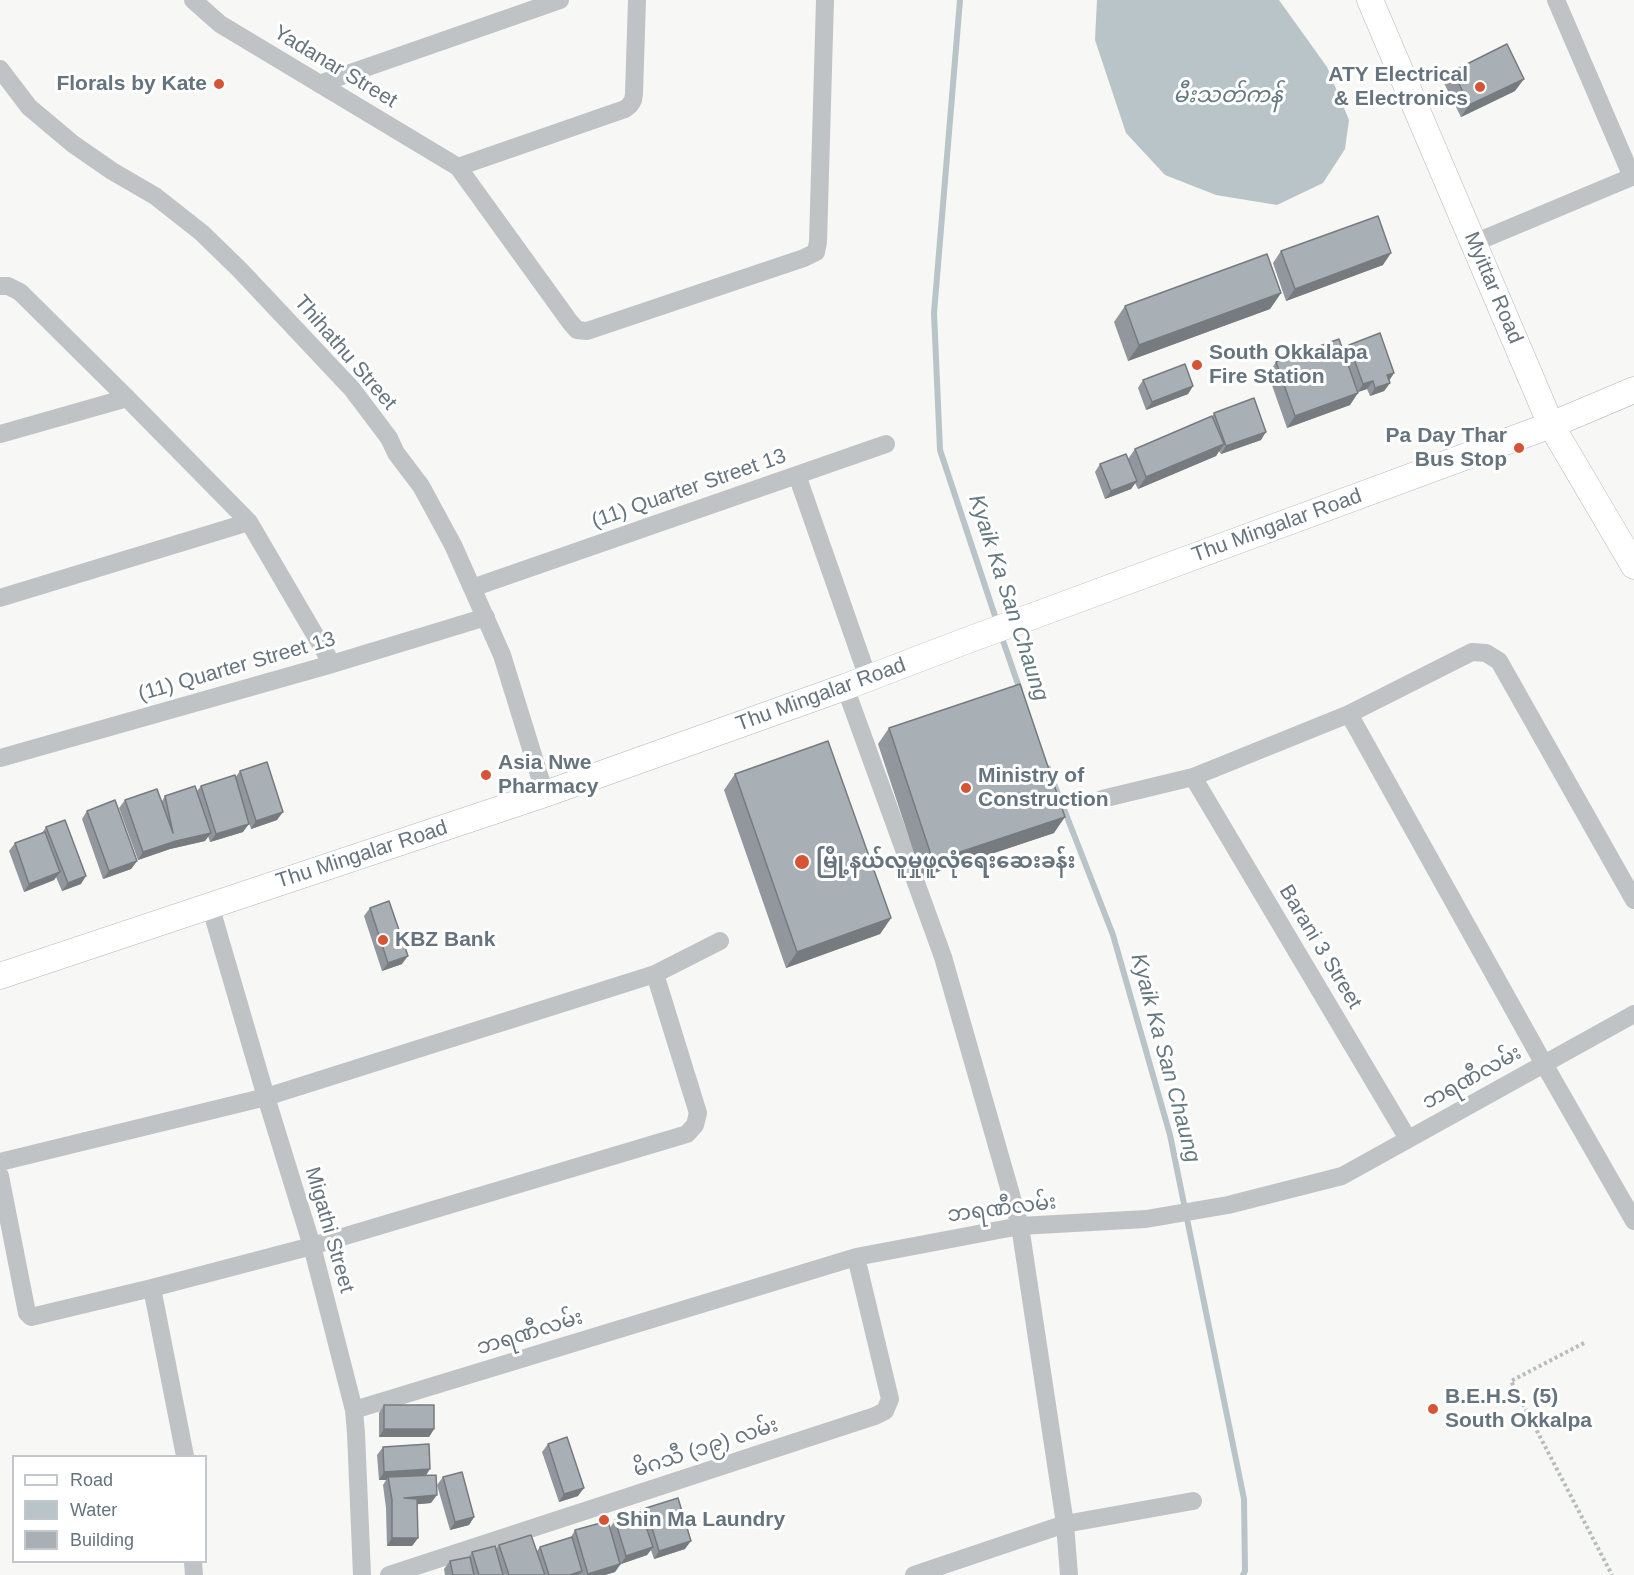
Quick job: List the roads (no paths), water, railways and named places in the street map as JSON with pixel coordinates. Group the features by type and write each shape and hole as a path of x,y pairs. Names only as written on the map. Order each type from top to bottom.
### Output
{"main road":[{"name":"Myittar Road","path":"1370,0 1551,425 1634,566"},
{"name":"Thu Mingalar Road","path":"0,976 545,794 856,683 1551,425 1634,390"}],"street":[{"name":"Yadanar Street","path":"193,0 220,24 458,167"},
{"path":"318,84 560,0"},
{"path":"636,0 634,94 630,105 625,109 458,167 577,330 586,332 816,252 819,242 825,0"},
{"path":"1474,243 1633,176 1556,0"},
{"name":"Thihathu Street","path":"0,69 29,107 73,144 111,171 155,196 202,233 352,388 421,486 453,545 502,655 545,794"},
{"path":"0,286 8,286 20,292 249,522 332,664"},
{"path":"0,434 127,398"},
{"name":"(11) Quarter Street 13","path":"472,588 886,444"},
{"path":"797,475 856,683 943,957 1020,1226 1065,1524 1069,1575"},
{"path":"0,598 249,522"},
{"name":"(11) Quarter Street 13","path":"0,758 332,664 486,617"},
{"path":"1102,799 1193,777 1349,714 1472,652 1486,653 1499,661 1634,900"},
{"path":"1349,714 1634,1221"},
{"name":"Barani 3 Street","path":"1193,777 1408,1139"},
{"name":"Migathi Street","path":"210,905 312,1246 354,1410 357,1433 362,1575"},
{"path":"0,1162 266,1097 655,974 720,941"},
{"path":"0,1176 27,1312 31,1317 312,1246 687,1134 695,1125 698,1113 655,974"},
{"name":"ဘရဏီလမ်း","path":"354,1410 856,1257 1020,1226 1146,1220 1228,1205 1342,1176 1634,1014"},
{"name":"မိဂသီ (၁၉) လမ်း","path":"389,1575 864,1420 885,1411 890,1399 856,1257"},
{"path":"152,1288 185,1455"},
{"path":"914,1575 1065,1524 1192,1501"}],"water":[{"name":"မီးသတ်ကန်","path":"1097,0 1279,0 1327,67 1349,120 1345,149 1323,183 1277,205 1216,195 1165,175 1126,133 1095,40"}],"waterway":[{"name":"Kyaik Ka San Chaung","path":"960,0 934,313 940,450 997,622"},
{"name":"Kyaik Ka San Chaung","path":"1001,635 1020,690"},
{"name":"Kyaik Ka San Chaung","path":"1048,768 1113,935 1170,1135 1244,1499 1245,1571 1243,1575"}],"place":[{"name":"Florals by Kate","path":"219,84"},
{"name":"ATY Electrical & Electronics","path":"1480,87"},
{"name":"South Okkalapa Fire Station","path":"1197,365"},
{"name":"Pa Day Thar Bus Stop","path":"1519,448"},
{"name":"Asia Nwe Pharmacy","path":"486,775"},
{"name":"Ministry of Construction","path":"966,788"},
{"name":"မြို့နယ်လူမှုဖူလုံရေးဆေးခန်း","path":"802,862"},
{"name":"KBZ Bank","path":"383,940"},
{"name":"B.E.H.S. (5) South Okkalpa","path":"1433,1409"},
{"name":"Shin Ma Laundry","path":"604,1520"}]}
